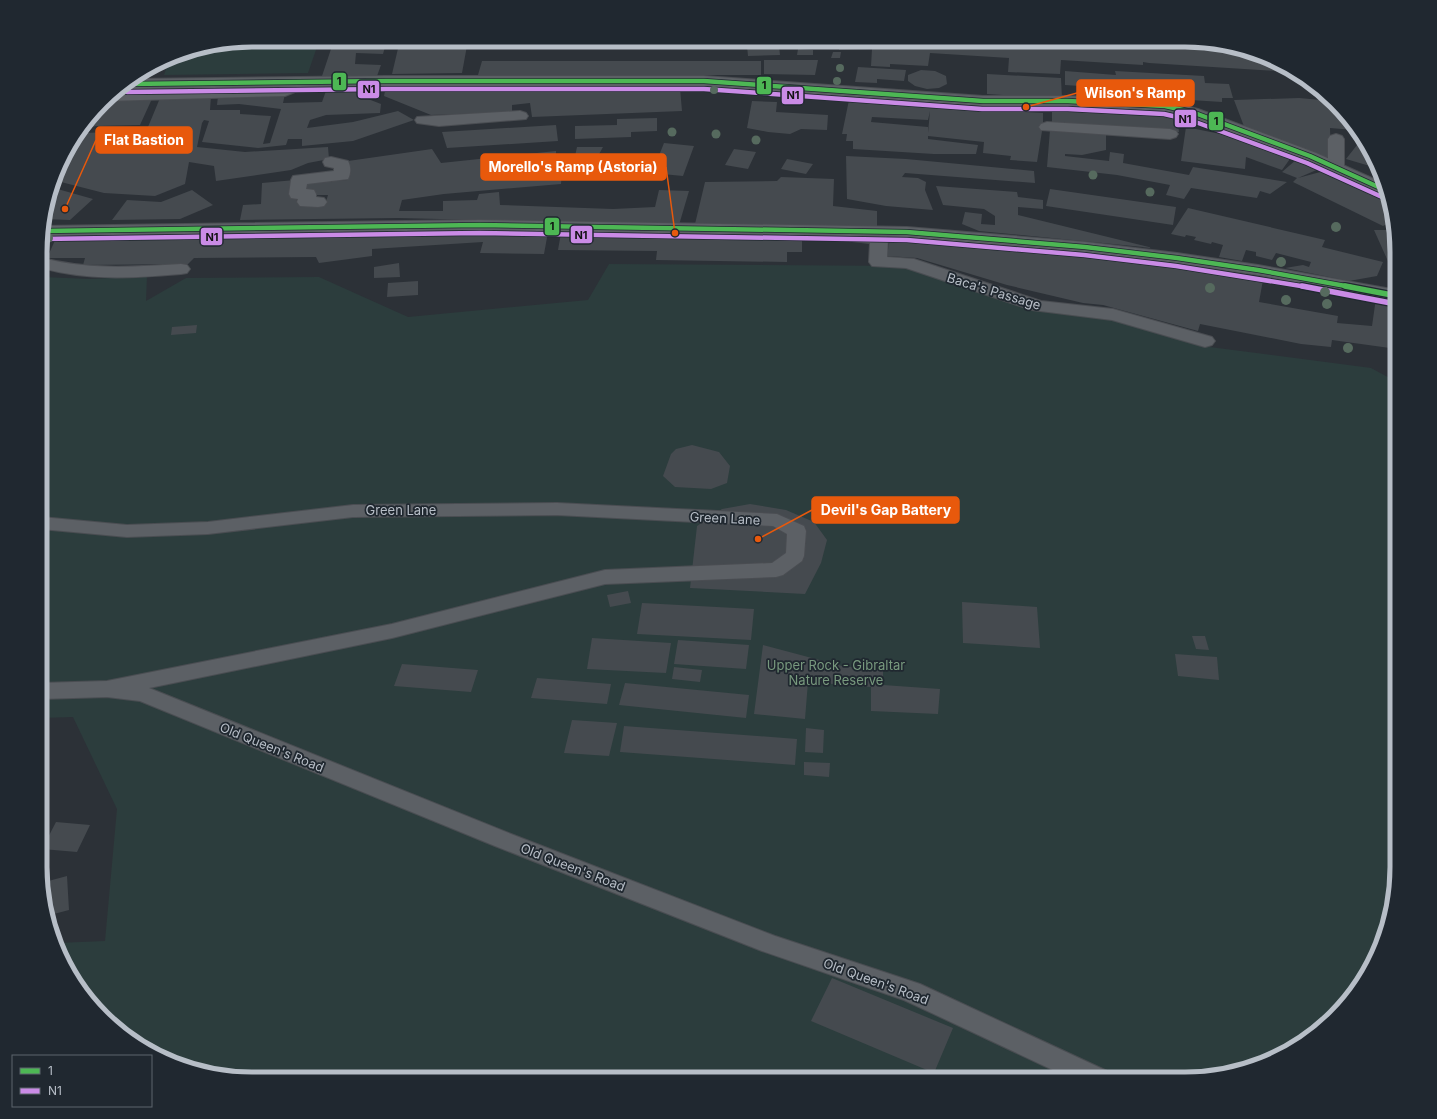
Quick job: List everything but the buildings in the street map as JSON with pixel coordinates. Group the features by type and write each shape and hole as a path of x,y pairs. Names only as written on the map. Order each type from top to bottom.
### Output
{"street":[{"path":"136,83 588,80 704,81 983,100 1068,101 1165,106 1192,112 1336,167 1379,187"},
{"path":"118,97 284,91 290,89 294,82"},
{"path":"423,120 465,119 466,129 526,120"},
{"path":"1046,127 1170,134"},
{"path":"1336,139 1336,167"},
{"path":"318,202 306,202 308,194 298,194 299,180 342,175 342,165 331,162"},
{"path":"48,231 480,225 859,232 950,236 1142,254 1251,269 1390,295"},
{"name":"Baca's Passage","path":"859,232 858,237 879,238 878,262 908,263 1039,306 1113,315 1205,341"},
{"path":"47,265 65,270 94,273 181,269"}],"lane":[{"name":"Green Lane","path":"47,524 128,531 208,528 353,511 557,509 777,520 797,531 795,556 776,570 605,577 392,631 107,689"},
{"path":"47,686 64,689"},
{"name":"Old Queen's Road","path":"47,690 107,689 144,694 438,814 770,944 911,992 1083,1072"}],"green space":[{"path":"239,47 317,47 308,73 164,75 167,66 186,58 212,51"},
{"name":"Upper Rock - Gibraltar Nature Reserve","path":"609,264 907,266 1036,310 1109,319 1202,346 1371,368 1390,378 1390,880 1383,920 1369,958 1363,970 1348,992 1330,1012 1310,1030 1288,1045 1276,1051 1238,1065 1198,1072 239,1072 199,1065 161,1051 149,1045 127,1030 107,1012 89,992 74,970 62,943 105,941 117,809 73,717 47,718 47,277 90,279 147,276 146,301 186,278 319,277 408,317 588,300"}],"transit line":[{"name":"1","path":"135,84 386,81 704,81 983,101 1068,101 1165,106 1192,112 1310,156 1379,187"},
{"name":"N1","path":"127,92 386,89 704,89 982,109 1068,109 1164,114 1190,120 1307,163 1382,197"},
{"name":"1","path":"48,231 480,225 907,232 1085,247 1177,258 1258,270 1390,295"},
{"name":"N1","path":"47,239 480,233 907,240 1084,255 1176,266 1257,278 1390,303"}],"place":[{"name":"Wilson's Ramp","path":"1026,107"},
{"name":"Flat Bastion","path":"65,209"},
{"name":"Morello's Ramp (Astoria)","path":"675,233"},
{"name":"Devil's Gap Battery","path":"758,539"}]}
